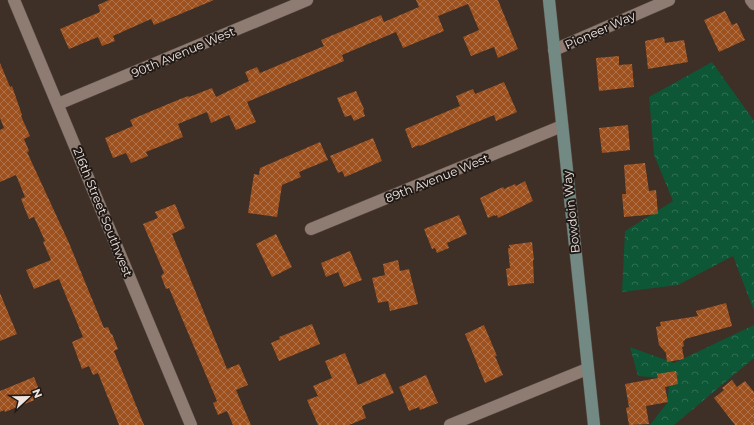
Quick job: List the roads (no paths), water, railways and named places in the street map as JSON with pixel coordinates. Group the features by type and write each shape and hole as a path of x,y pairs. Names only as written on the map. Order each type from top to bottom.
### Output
{"street":[{"name":"216th Street Southwest","path":"14,0 191,425"},
{"name":"90th Avenue West","path":"58,104 307,0"},
{"name":"Bowdoin Way","path":"549,0 594,425"},
{"name":"Pioneer Way","path":"554,50 669,0"},
{"path":"751,0 754,4"},
{"name":"89th Avenue West","path":"311,230 562,126"},
{"path":"450,425 588,369"}]}
